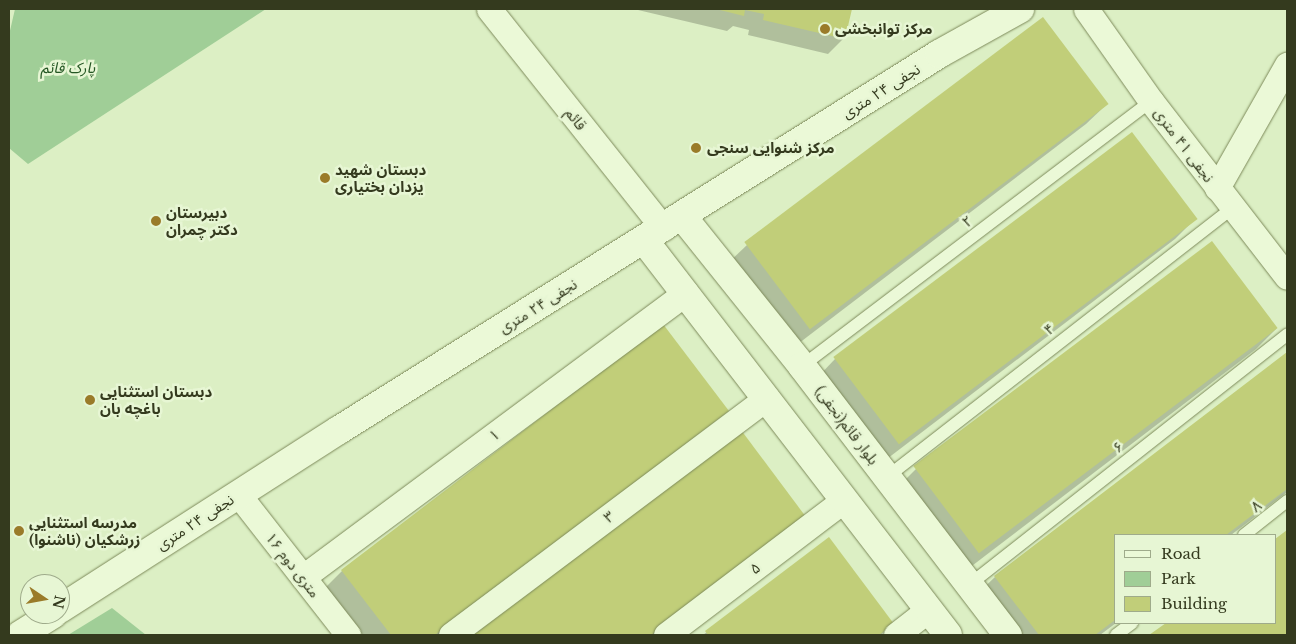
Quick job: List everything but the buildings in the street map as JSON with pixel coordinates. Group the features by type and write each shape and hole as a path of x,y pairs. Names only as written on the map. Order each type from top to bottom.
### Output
{"street":[{"name":"قائم","path":"489,9 663,228"},
{"name":"نجفی ۲۴ متری","path":"70,603 238,494 931,60 1020,9"},
{"name":"نجفی ۴۱ متری","path":"1086,9 1151,101 1287,277"},
{"path":"1217,188 1287,65"},
{"path":"663,228 686,293 948,635"},
{"name":"بلوار قائم(نجفی)","path":"663,228 802,366 1008,635"},
{"name":"۱","path":"302,577 686,293"},
{"name":"۳","path":"451,635 767,398"},
{"name":"۱۶ متری دوم","path":"238,494 348,635"},
{"name":"۵","path":"666,635 844,500"},
{"path":"896,635 928,610"},
{"path":"20,635 37,624"}],"lane":[{"name":"۲","path":"802,366 1151,101"},
{"name":"۴","path":"887,477 1232,208"},
{"name":"۶","path":"969,585 1287,335"},
{"name":"۸","path":"1245,534 1287,502"},
{"path":"1116,635 1131,624"}],"green space":[{"name":"پارک قائم","path":"15,9 266,9 28,164 9,148 9,35"},
{"path":"112,608 146,635 68,635"}],"place":[{"name":"مرکز توانبخشی","path":"825,29"},
{"name":"مرکز شنوایی سنجی","path":"696,148"},
{"name":"دبستان شهید یزدان بختیاری","path":"325,178"},
{"name":"دبیرستان دکتر چمران","path":"156,221"},
{"name":"دبستان استثنایی باغچه بان","path":"90,400"},
{"name":"مدرسه استثنایی زرشکیان (ناشنوا)","path":"19,531"}]}
